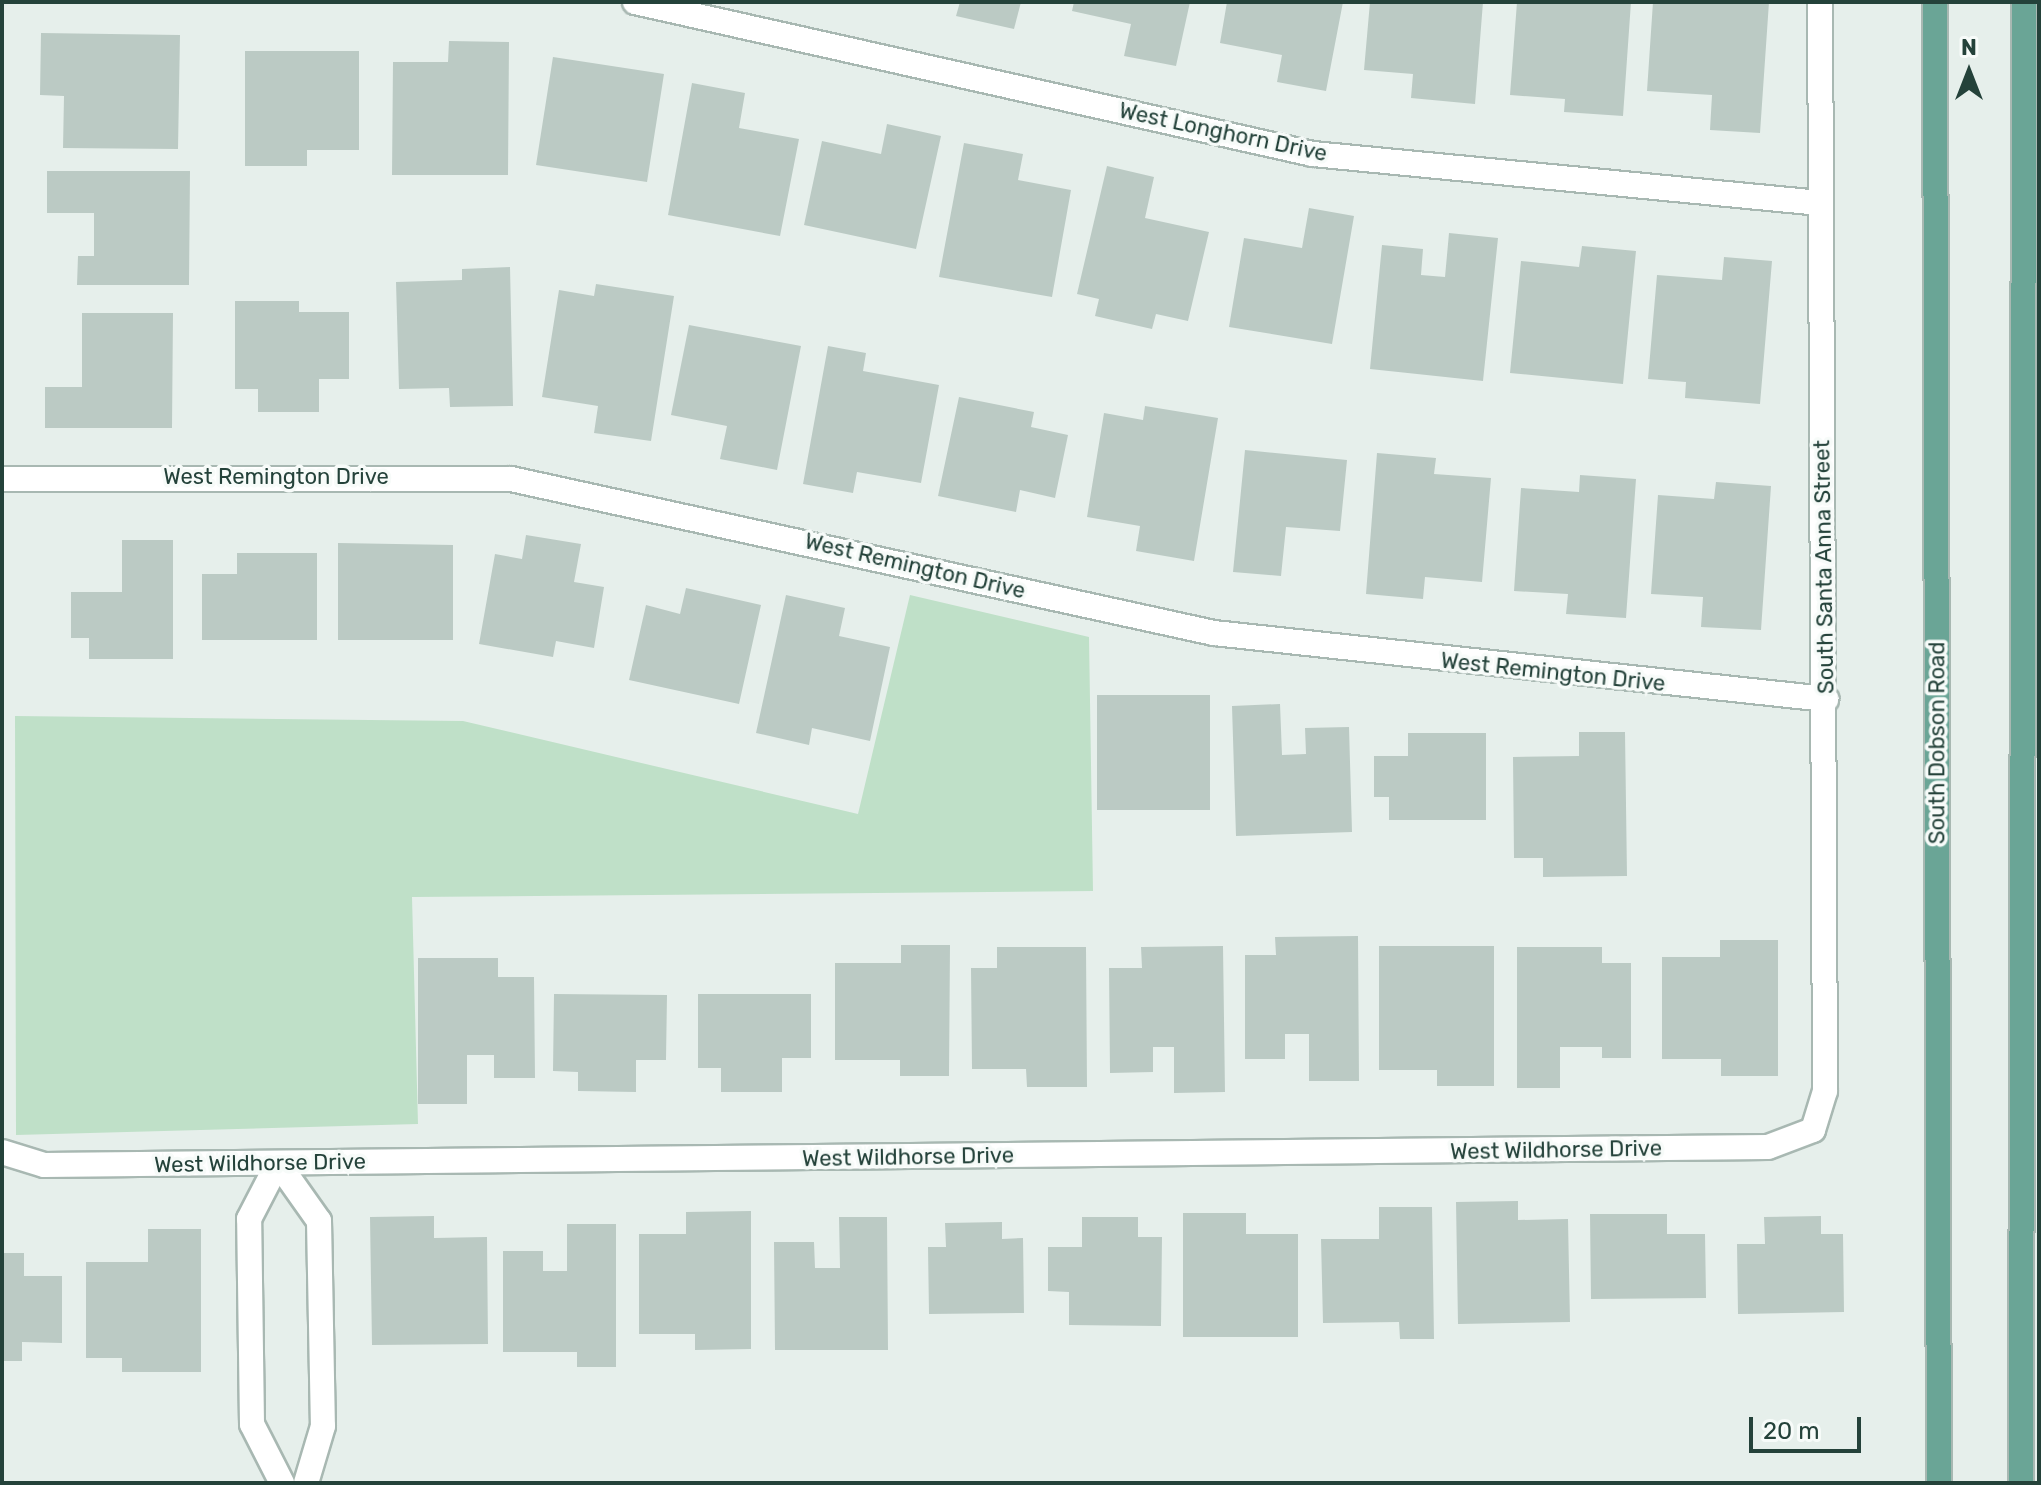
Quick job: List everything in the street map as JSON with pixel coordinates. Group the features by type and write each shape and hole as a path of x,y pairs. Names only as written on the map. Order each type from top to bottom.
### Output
{"main road":[{"name":"South Dobson Road","path":"1935,2 1939,1483"},
{"path":"2021,1483 2024,2"}],"street":[{"name":"West Longhorn Drive","path":"635,2 1313,154 1820,203"},
{"name":"South Santa Anna Street","path":"1813,1130 1825,1091 1826,699 1820,2"},
{"name":"West Remington Drive","path":"2,479 511,479 1214,633 1826,699"},
{"name":"West Wildhorse Drive","path":"2,1152 44,1165 1768,1147 1813,1130"},
{"path":"282,1483 252,1424 249,1231 249,1219 278,1163 319,1221 323,1426 306,1483"}],"green space":[{"path":"910,595 1089,637 1093,891 412,897 418,1124 16,1135 15,716 463,721 858,814"}],"building":[{"path":"960,2 1021,2 1014,29 956,16"},
{"path":"1074,2 1190,2 1176,66 1124,56 1131,24 1072,11"},
{"path":"1227,2 1343,2 1326,91 1277,82 1282,55 1220,43"},
{"path":"1370,2 1483,2 1475,104 1411,98 1413,74 1364,70"},
{"path":"1517,2 1631,2 1623,116 1564,112 1565,99 1510,95"},
{"path":"1653,2 1769,2 1760,133 1710,130 1712,95 1647,91"},
{"path":"41,33 180,35 178,149 63,148 64,96 40,95"},
{"path":"449,41 509,42 508,175 392,175 393,62 448,62"},
{"path":"245,51 359,51 359,150 307,150 307,166 245,166"},
{"path":"553,57 664,74 647,182 536,165"},
{"path":"692,83 745,93 739,128 799,139 780,236 668,215"},
{"path":"887,124 941,136 916,249 804,225 822,141 881,154"},
{"path":"964,143 1023,154 1018,180 1071,190 1052,297 939,277"},
{"path":"1107,166 1154,177 1145,218 1209,232 1188,321 1156,314 1152,329 1095,316 1099,299 1077,294"},
{"path":"47,171 190,171 189,285 77,285 78,256 94,256 94,213 47,213"},
{"path":"1309,208 1354,216 1332,344 1229,327 1244,238 1302,248"},
{"path":"1449,233 1498,238 1483,381 1370,369 1382,245 1423,249 1421,275 1445,277"},
{"path":"1582,246 1636,251 1623,384 1510,373 1521,261 1579,267"},
{"path":"1724,257 1772,261 1760,404 1685,398 1686,382 1648,379 1657,275 1722,280"},
{"path":"510,267 513,406 450,407 449,388 399,389 396,282 462,280 462,269"},
{"path":"596,284 674,296 651,441 594,433 598,406 542,397 559,290 594,296"},
{"path":"235,301 299,301 299,312 349,312 349,379 319,379 319,412 258,412 258,389 235,389"},
{"path":"82,313 173,313 172,428 45,428 45,387 82,387"},
{"path":"689,325 801,346 777,470 720,459 727,426 671,415"},
{"path":"828,346 866,353 863,371 939,385 921,483 857,472 853,493 803,484"},
{"path":"959,397 1034,412 1031,427 1068,435 1055,498 1020,490 1016,512 938,496"},
{"path":"1145,406 1218,418 1194,561 1136,551 1140,526 1087,517 1104,413 1143,420"},
{"path":"1245,450 1347,460 1340,531 1286,527 1281,576 1233,572"},
{"path":"1377,453 1436,458 1434,474 1491,478 1482,582 1425,577 1423,599 1366,594"},
{"path":"1580,475 1636,479 1626,618 1566,614 1568,594 1514,591 1521,488 1579,492"},
{"path":"1716,482 1771,486 1761,630 1701,627 1703,597 1651,594 1658,495 1714,499"},
{"path":"526,535 581,544 574,582 604,587 594,648 556,641 553,657 479,644 495,554 522,559"},
{"path":"122,540 173,540 173,659 89,659 89,638 71,638 71,592 122,592"},
{"path":"338,543 453,545 453,640 338,640"},
{"path":"237,553 317,553 317,640 202,640 202,574 237,574"},
{"path":"686,588 761,605 739,704 629,680 646,605 680,614"},
{"path":"786,595 845,608 839,636 890,647 870,741 812,728 809,745 756,733"},
{"path":"1097,695 1210,695 1210,810 1097,810"},
{"path":"1280,704 1282,755 1306,754 1305,728 1349,727 1352,832 1236,836 1232,706"},
{"path":"1579,732 1625,732 1627,876 1543,877 1543,858 1514,858 1513,757 1579,756"},
{"path":"1408,733 1486,733 1486,820 1389,820 1389,797 1374,797 1374,756 1408,756"},
{"path":"1358,936 1359,1081 1309,1081 1309,1034 1285,1034 1285,1059 1245,1059 1245,955 1276,955 1275,937"},
{"path":"1720,940 1778,940 1778,1076 1721,1076 1721,1059 1662,1059 1662,957 1720,957"},
{"path":"901,945 950,945 949,1076 900,1076 900,1060 835,1060 835,963 901,963"},
{"path":"1223,946 1225,1092 1174,1093 1174,1047 1153,1047 1153,1072 1110,1073 1109,968 1142,968 1141,947"},
{"path":"1379,946 1494,946 1494,1086 1437,1086 1437,1070 1379,1070"},
{"path":"997,947 1086,947 1087,1087 1027,1087 1026,1069 972,1069 971,968 997,968"},
{"path":"1517,947 1602,947 1602,963 1631,963 1631,1058 1602,1058 1602,1047 1560,1047 1560,1088 1517,1088"},
{"path":"418,958 498,958 498,977 534,977 535,1078 494,1078 494,1055 467,1055 467,1104 418,1104"},
{"path":"554,994 667,995 666,1060 636,1060 636,1092 578,1091 578,1072 553,1071"},
{"path":"698,994 811,994 811,1058 782,1058 782,1092 721,1092 721,1068 698,1068"},
{"path":"1518,1201 1518,1220 1568,1219 1570,1322 1458,1324 1456,1202"},
{"path":"1379,1207 1432,1207 1434,1339 1400,1339 1399,1322 1323,1323 1321,1239 1379,1239"},
{"path":"751,1211 751,1349 695,1350 695,1334 639,1334 639,1234 686,1234 686,1212"},
{"path":"1183,1213 1246,1213 1246,1234 1298,1234 1298,1337 1183,1337"},
{"path":"1590,1214 1667,1214 1667,1234 1705,1234 1706,1298 1591,1299"},
{"path":"434,1216 434,1238 487,1237 488,1344 372,1345 370,1217"},
{"path":"1821,1216 1821,1234 1843,1234 1844,1312 1738,1314 1737,1244 1765,1244 1764,1217"},
{"path":"839,1217 887,1217 888,1350 775,1350 774,1242 814,1242 815,1268 840,1268"},
{"path":"1082,1217 1138,1217 1138,1237 1162,1237 1161,1326 1069,1325 1069,1292 1048,1291 1048,1247 1082,1247"},
{"path":"1002,1222 1002,1239 1023,1238 1024,1313 929,1314 928,1247 946,1247 945,1223"},
{"path":"567,1224 616,1224 616,1367 577,1367 577,1352 503,1352 503,1251 543,1251 543,1271 567,1271"},
{"path":"148,1229 201,1229 201,1372 122,1372 122,1358 86,1358 86,1262 148,1262"},
{"path":"2,1253 24,1253 24,1276 62,1276 62,1343 22,1342 22,1361 2,1361"}]}
